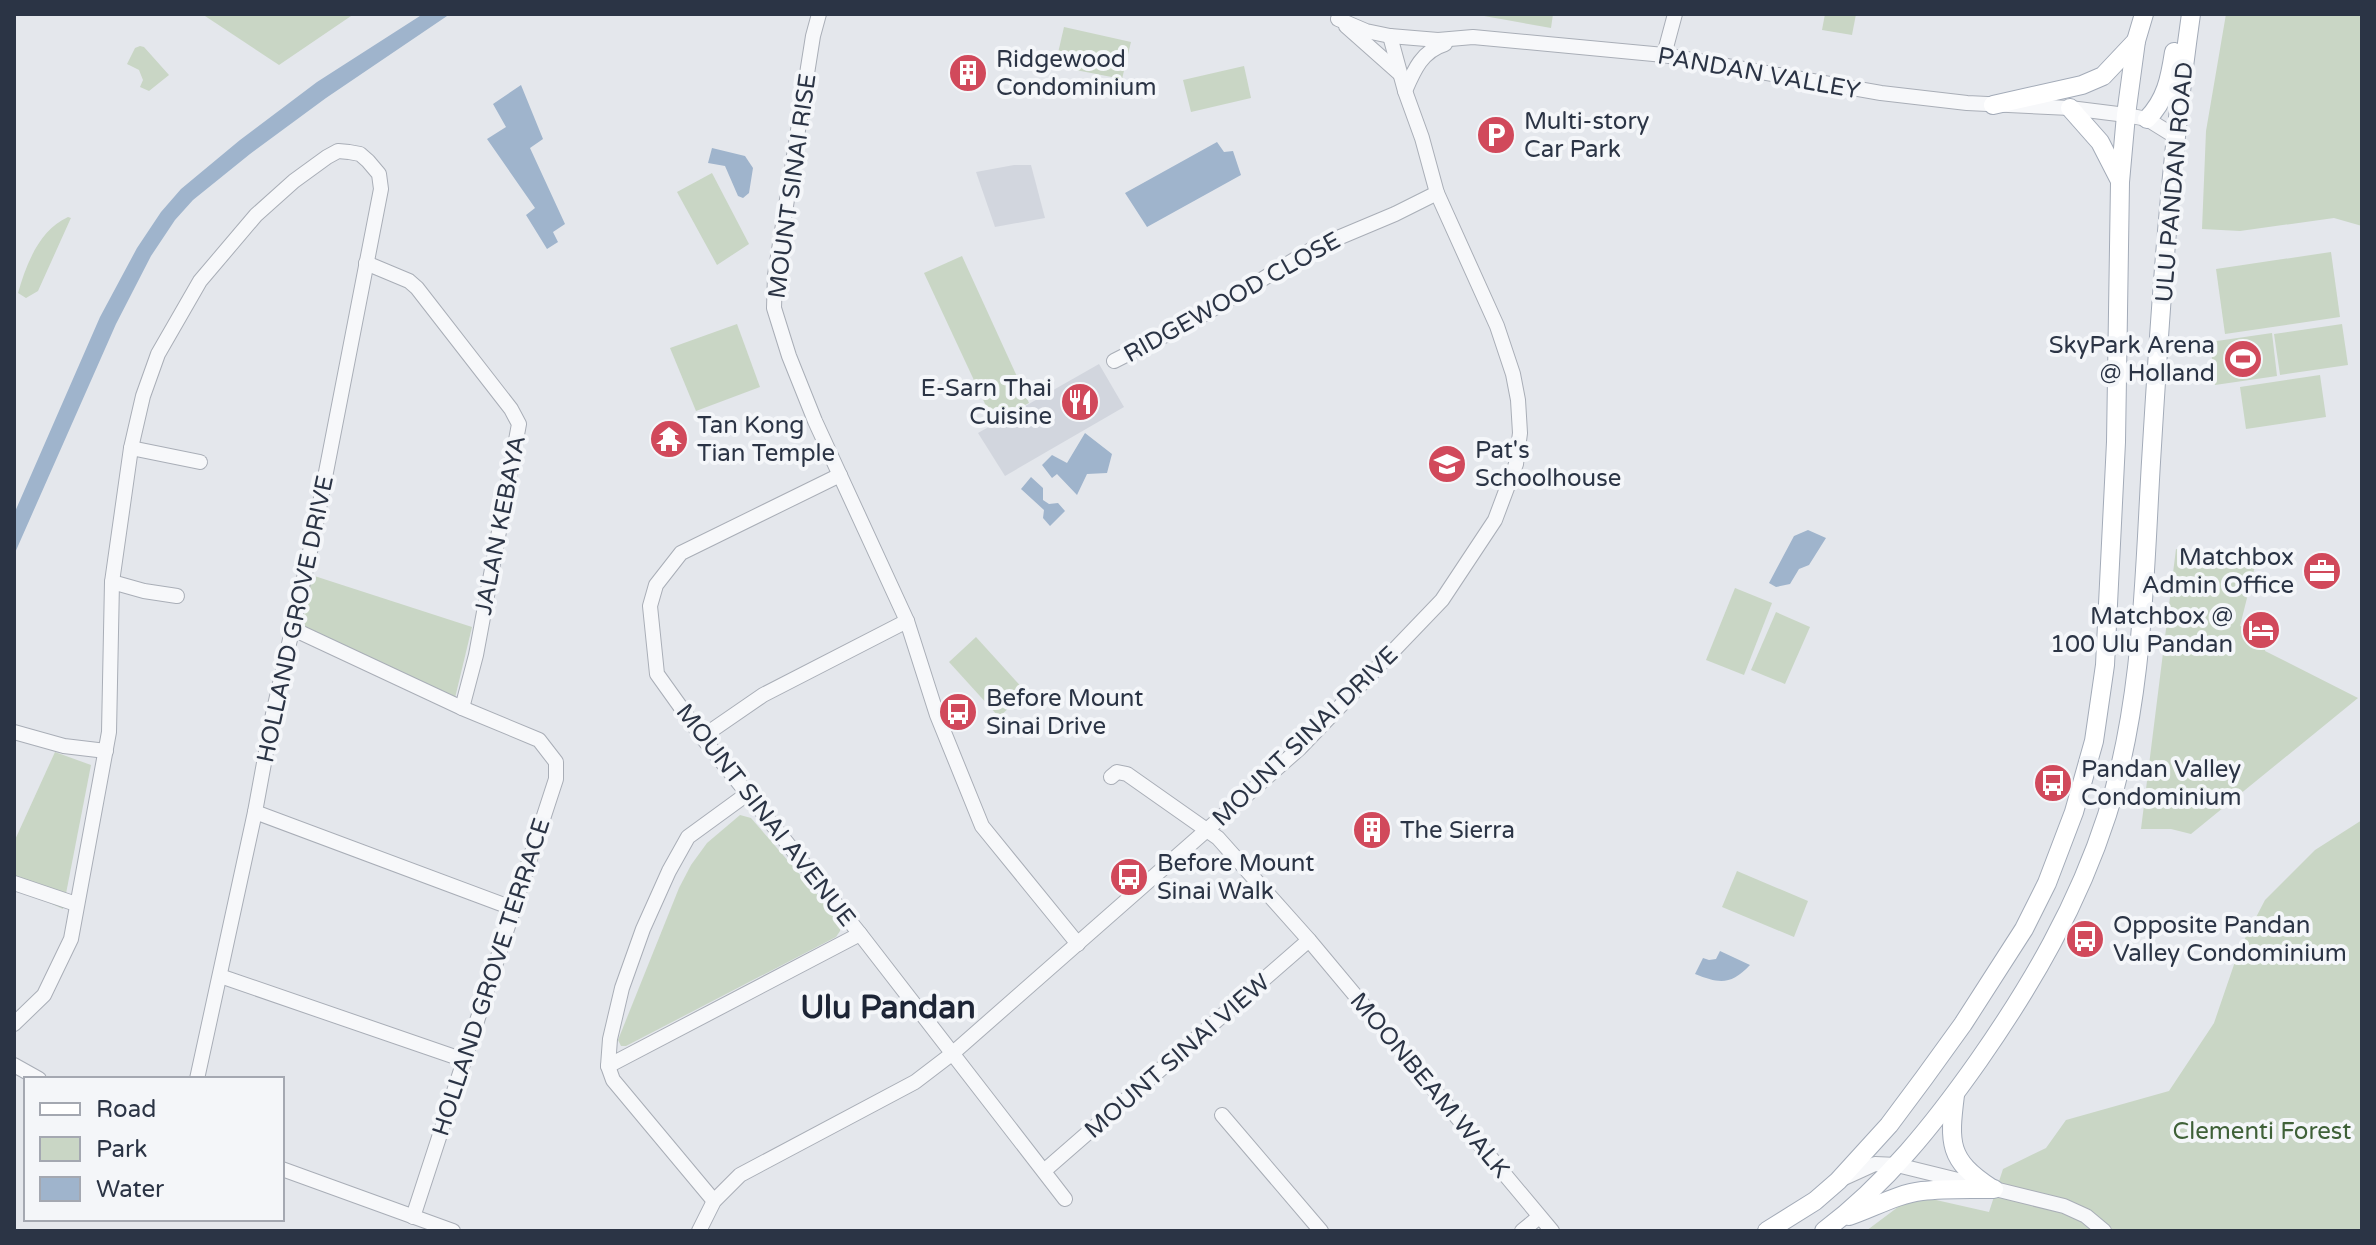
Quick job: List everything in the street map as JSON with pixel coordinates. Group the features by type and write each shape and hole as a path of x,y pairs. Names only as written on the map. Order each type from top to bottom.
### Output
{"main road":[{"name":"ULU PANDAN ROAD","path":"1767,1231 1815,1201 1838,1181 1889,1125 1963,1024 2018,939 2042,895 2088,767 2099,714 2108,624 2118,352 2120,182 2136,41 2144,14"},
{"path":"2147,119 2163,100 2169,84 2181,14"},
{"name":"ULU PANDAN ROAD","path":"1831,1226 1897,1165 1955,1095 2017,1003 2065,920 2099,837 2125,746 2142,625 2168,215 2191,14"},
{"path":"1993,105 2082,85 2103,76 2136,41"},
{"path":"2070,108 2100,142 2120,182"},
{"path":"1955,1095 1951,1128 1952,1142 1959,1160 1972,1175 1994,1189"},
{"path":"1831,1226 1887,1201 1921,1191 1994,1189"}],"street":[{"name":"MOUNT SINAI RISE","path":"819,14 775,275 774,308 815,421 907,621 937,715 982,826 1078,944"},
{"path":"1664,55 1675,14"},
{"path":"1334,16 1400,74"},
{"name":"PANDAN VALLEY","path":"1334,16 1366,31 1390,36 1438,40 1473,37 1664,55 1881,93 2126,115 2147,119 2176,137"},
{"name":"MOUNT SINAI DRIVE","path":"699,1231 714,1201 740,1175 915,1082 953,1053 1207,832 1300,748 1442,600 1495,520 1516,464 1520,433 1513,374 1497,326 1437,193 1390,36"},
{"path":"1405,91 1414,68 1434,47 1473,37"},
{"name":"HOLLAND GROVE DRIVE","path":"131,448 158,354 200,281 256,215 294,181 338,151 360,154 379,174 381,189 335,435 197,1077"},
{"name":"RIDGEWOOD CLOSE","path":"1114,361 1193,321 1314,248 1437,193"},
{"name":"JALAN KEBAYA","path":"366,263 409,281 417,288 511,409 519,424 476,655 462,708"},
{"path":"14,1024 44,995 71,939 109,732 112,582 131,448 200,462"},
{"name":"MOUNT SINAI AVENUE","path":"840,475 681,553 656,585 650,606 657,674 702,737 860,934 1065,1199"},
{"path":"112,582 177,596"},
{"path":"702,737 763,695 907,621"},
{"path":"293,629 462,708"},
{"name":"HOLLAND GROVE TERRACE","path":"413,1217 556,779 556,762 539,740 462,708"},
{"path":"14,732 64,746 106,751"},
{"name":"MOONBEAM WALK","path":"1111,777 1117,772 1127,774 1218,838 1309,940 1552,1231"},
{"path":"714,1201 613,1080 608,1066 610,1039 622,988 643,929 688,837 747,794"},
{"path":"255,812 512,908"},
{"path":"14,883 76,904"},
{"path":"608,1066 860,934"},
{"name":"MOUNT SINAI VIEW","path":"1044,1171 1309,940"},
{"path":"220,976 464,1060"},
{"path":"14,1065 35,1077"},
{"path":"1222,1115 1321,1231"},
{"path":"1838,1181 1875,1164 1897,1165 2064,1206 2086,1216 2104,1231"},
{"path":"284,1170 453,1231"},
{"path":"1522,1231 1539,1217"}],"shaded area":[{"path":"1031,165 1045,218 995,227 976,172"},
{"path":"1099,364 1124,407 1005,476 978,433"}],"green space":[{"path":"202,14 354,14 279,65"},
{"path":"1473,14 1553,14 1551,28"},
{"path":"1825,14 1856,14 1852,35 1822,30"},
{"path":"2226,14 2362,14 2362,226 2334,218 2240,231 2202,229 2206,131"},
{"path":"1064,27 1131,42 1122,79 1055,66"},
{"path":"140,46 169,75 149,91 140,87 143,80 139,70 127,64 135,48"},
{"path":"1244,66 1251,98 1191,112 1183,80"},
{"path":"712,173 749,244 717,265 677,192"},
{"path":"71,218 38,291 26,298 18,293 35,249 49,230"},
{"path":"2331,252 2340,317 2225,334 2216,269"},
{"path":"962,256 1029,403 993,421 924,273"},
{"path":"737,324 760,387 696,411 670,348"},
{"path":"2342,324 2348,365 2280,375 2274,334"},
{"name":"SkyPark Arena @ Holland","path":"2272,333 2277,376 2215,385 2210,342"},
{"path":"2320,375 2326,417 2246,429 2240,387"},
{"path":"2176,549 2255,566 2240,626 2269,632 2265,651 2358,698 2191,834 2171,829 2141,829"},
{"path":"299,571 472,627 455,698 287,625"},
{"path":"1735,588 1772,603 1744,675 1706,660"},
{"path":"1776,612 1810,627 1785,684 1751,670"},
{"path":"976,637 1026,692 999,717 949,662"},
{"path":"55,752 91,765 63,909 14,887 14,842"},
{"path":"740,815 751,818 841,922 840,931 836,937 621,1046 618,1040 679,888 707,843"},
{"name":"Clementi Forest","path":"2362,820 2362,1231 1866,1231 1914,1195 1989,1212 2003,1169 2046,1148 2066,1120 2169,1091 2214,1023 2239,950 2265,900 2315,850"},
{"path":"1737,871 1808,901 1794,937 1722,907"}],"water":[{"path":"423,14 450,14 250,154 193,200 175,220 151,256 116,324 14,555 14,514 100,317 137,248 161,212 181,189 240,140 317,82"},
{"path":"521,85 543,139 530,148 565,224 553,232 558,242 547,249 526,215 535,208 487,139 506,127 493,104"},
{"path":"1217,142 1224,152 1233,151 1241,175 1147,227 1125,193"},
{"path":"712,148 745,156 753,168 749,193 743,198 738,196 725,166 708,163"},
{"path":"1085,433 1112,454 1107,473 1087,474 1077,495 1057,474 1052,478 1042,465 1052,455 1067,463"},
{"path":"1031,477 1043,488 1043,500 1049,504 1058,503 1065,511 1050,526 1043,518 1044,510 1021,489"},
{"path":"1808,530 1826,538 1809,565 1799,569 1790,584 1776,587 1769,583 1794,536"},
{"path":"1720,951 1750,965 1725,981 1695,974 1703,958 1716,959"}],"place":[{"name":"Ridgewood Condominium","path":"968,73"},
{"name":"Multi-story Car Park","path":"1496,135"},
{"name":"SkyPark Arena @ Holland","path":"2243,359"},
{"name":"E-Sarn Thai Cuisine","path":"1080,402"},
{"name":"Tan Kong Tian Temple","path":"669,439"},
{"name":"Pat's Schoolhouse","path":"1447,464"},
{"name":"Matchbox Admin Office","path":"2322,571"},
{"name":"Matchbox @ 100 Ulu Pandan","path":"2261,630"},
{"name":"Before Mount Sinai Drive","path":"958,712"},
{"name":"Pandan Valley Condominium","path":"2053,783"},
{"name":"The Sierra","path":"1372,830"},
{"name":"Before Mount Sinai Walk","path":"1129,877"},
{"name":"Opposite Pandan Valley Condominium","path":"2085,939"}],"district":[{"name":"Ulu Pandan","path":"888,1007"}]}
